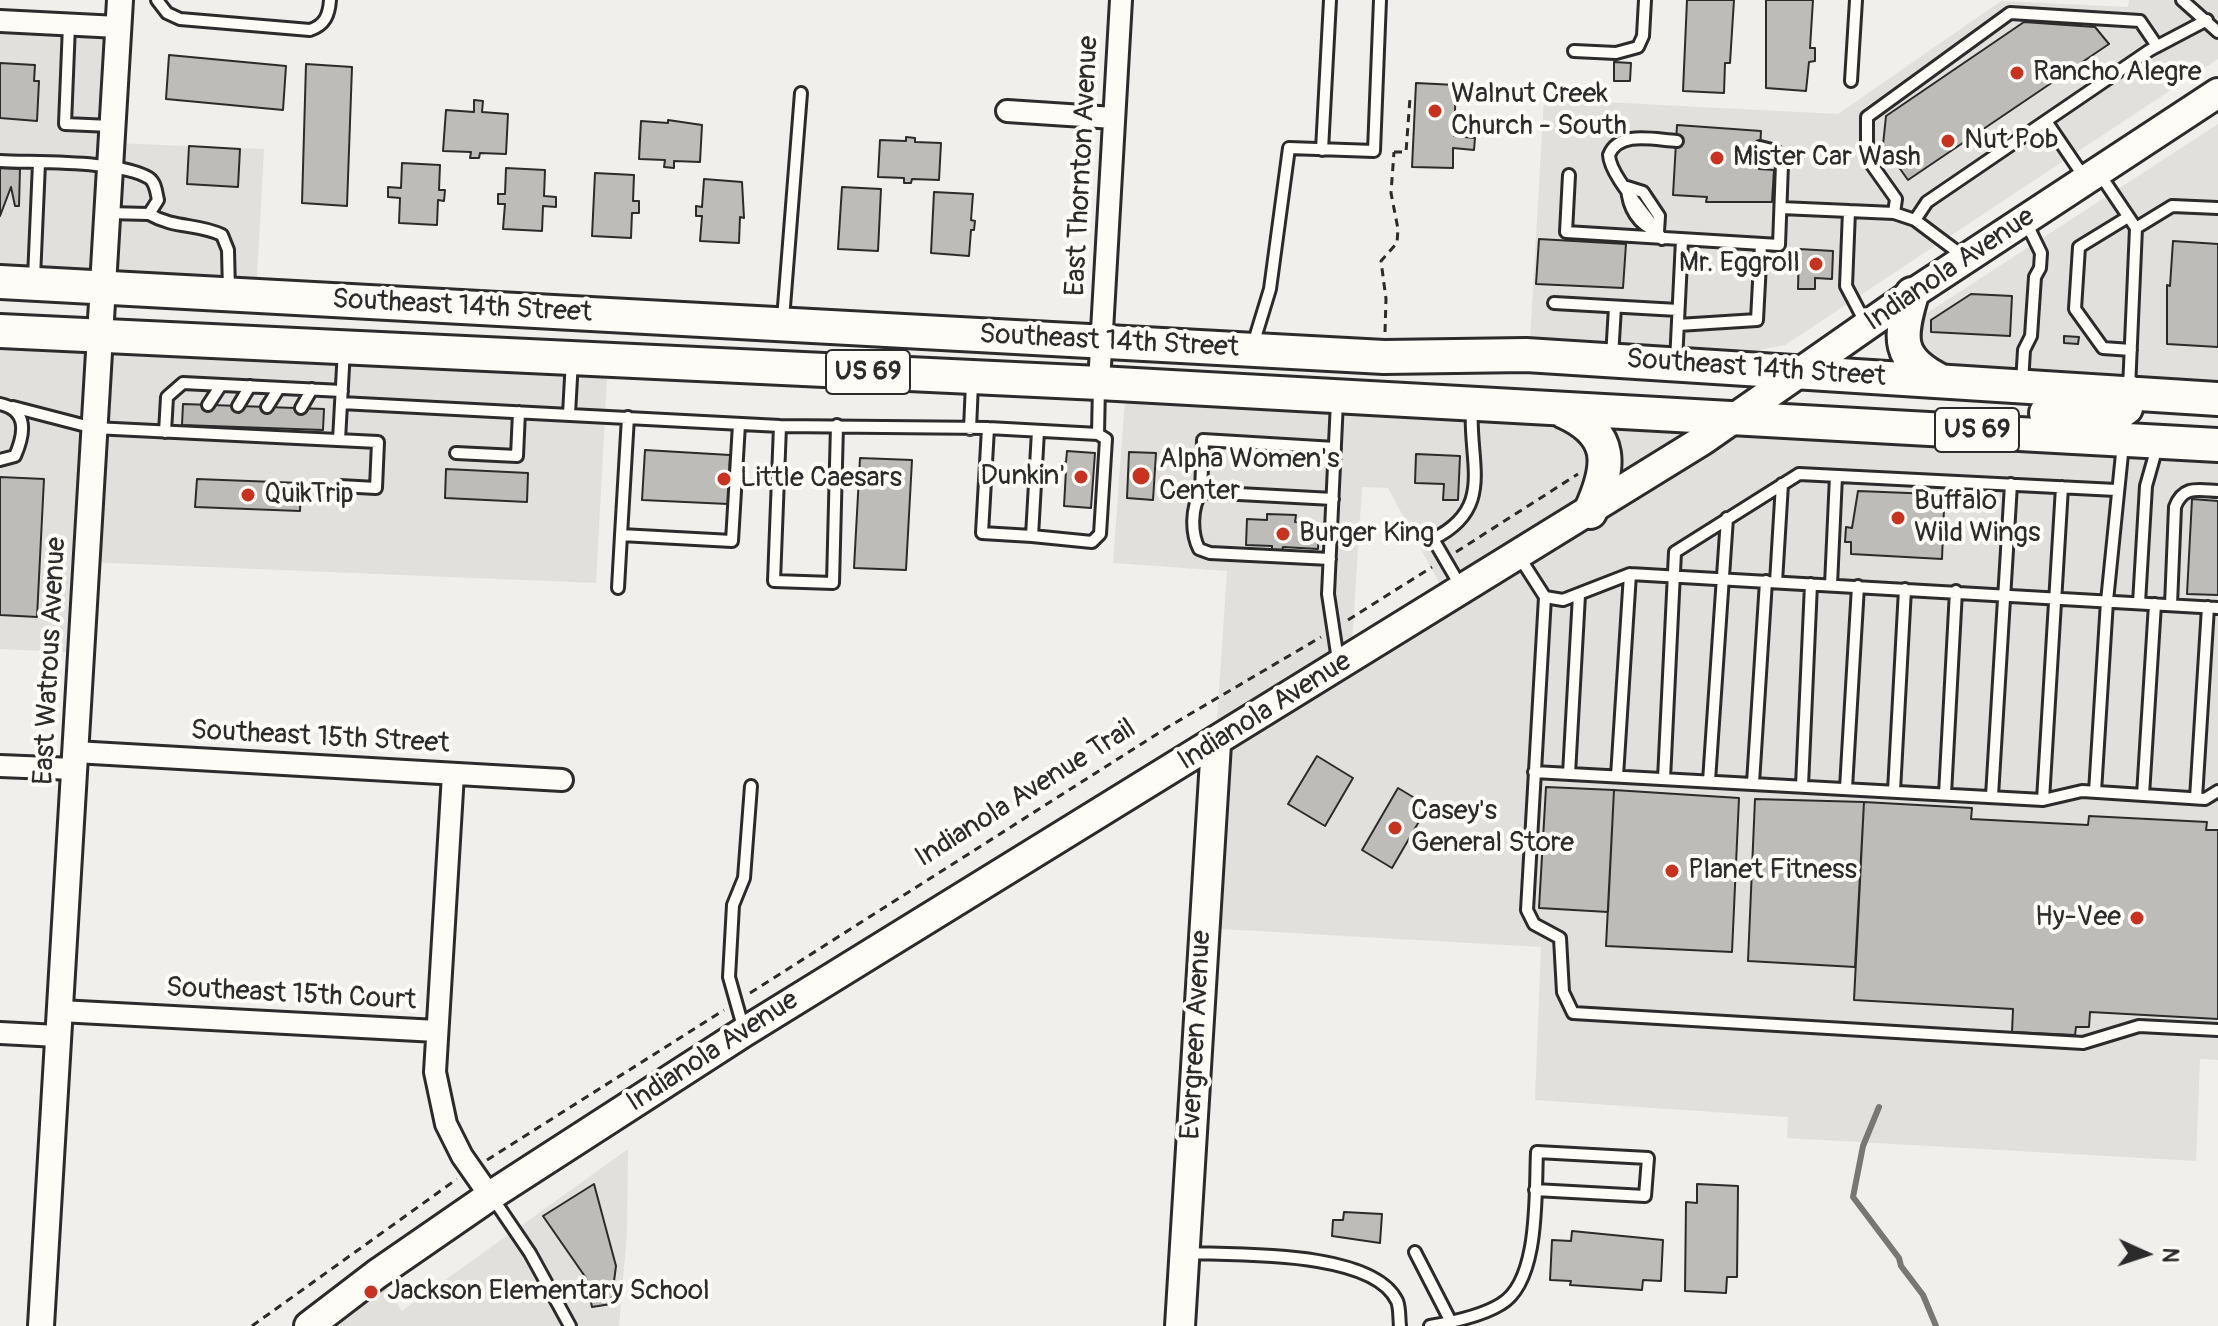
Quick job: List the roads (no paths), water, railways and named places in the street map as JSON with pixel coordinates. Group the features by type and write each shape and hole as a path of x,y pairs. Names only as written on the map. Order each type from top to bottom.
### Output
{"main road":[{"name":"Indianola Avenue","path":"309,1326 377,1274 490,1196 744,1032 1590,512 1735,417 1912,294 2218,93"},
{"name":"Southeast 14th Street","path":"0,282 1384,357 1526,355 2218,399"},
{"path":"1912,294 1904,320 1904,348 1917,369 1943,382"},
{"path":"572,358 577,335 590,329 681,333 716,331 742,322"},
{"name":"Southeast 14th Street","path":"0,331 1099,383 2218,445"},
{"path":"2001,432 2021,417 2039,413 2119,413 2126,408 2129,392"},
{"path":"1560,410 1591,426 1604,449 1603,478 1590,512"},
{"path":"2123,439 2142,422 2160,415 2218,417"},
{"name":"Evergreen Avenue","path":"1180,1326 1216,744"}],"street":[{"name":"East Watrous Avenue","path":"41,1326 120,0"},
{"name":"East Thornton Avenue","path":"1099,383 1121,0"},
{"path":"0,21 118,27"},
{"path":"1007,111 1114,118"},
{"name":"Southeast 15th Street","path":"0,766 75,761 562,780"},
{"path":"437,1031 453,774"},
{"name":"Southeast 15th Court","path":"60,1011 437,1031 435,1072 443,1116 462,1156 490,1196"},
{"path":"0,1033 58,1036"}],"lane":[{"path":"157,0 167,13 180,19 310,30 320,26 328,15 330,0"},
{"path":"1322,150 1330,0"},
{"path":"1251,350 1270,289 1289,148 1374,151 1380,0"},
{"path":"1574,51 1616,53 1638,47 1643,36 1645,0"},
{"path":"1851,81 1856,0"},
{"path":"2182,0 2218,32"},
{"path":"1894,213 1896,199 1867,158 1867,117 2010,13 2140,21 2157,46"},
{"path":"1915,220 1927,202 2157,46 2207,20"},
{"path":"69,25 65,124 112,126"},
{"path":"783,324 801,93"},
{"path":"2046,121 2136,228 2129,392"},
{"path":"1660,236 1627,187 1609,167 1609,155 1616,144 1636,138 1677,141"},
{"path":"1569,175 1566,232 1779,245 1780,157 1776,151 1760,147"},
{"path":"0,161 110,167 148,177 155,185 158,200 149,214"},
{"path":"34,284 39,163"},
{"path":"2136,228 2172,206 2218,208"},
{"path":"1781,208 1894,213 1915,220 1967,259"},
{"path":"1849,211 1846,286 1866,325"},
{"path":"107,213 149,214 169,225 209,229 222,235 228,250 229,295"},
{"path":"2128,217 2079,247 2075,309 2103,348 2131,350"},
{"path":"2022,386 2024,350 2031,336 2035,277 2040,268 2041,253 2025,220"},
{"path":"1676,363 1682,240"},
{"path":"1678,325 1757,320 1761,244"},
{"path":"1554,303 1678,310"},
{"path":"1612,360 1615,307"},
{"path":"339,440 344,347"},
{"path":"569,414 572,358"},
{"path":"970,429 972,377"},
{"path":"165,432 167,397 183,383 342,391"},
{"path":"1098,434 1099,383"},
{"path":"208,405 221,385"},
{"path":"238,406 250,386"},
{"path":"267,407 279,388"},
{"path":"301,408 312,389"},
{"path":"1337,398 1328,594 1340,666"},
{"path":"341,403 780,426 988,428 1098,434 1106,439 1100,534 1092,542 982,533 988,428"},
{"path":"0,404 94,428 286,433 378,442 376,488 340,486"},
{"path":"1464,590 1433,539 1453,530 1473,505 1476,451 1470,439 1472,405"},
{"path":"0,460 15,456 22,441 21,415 13,407"},
{"path":"456,453 517,456 519,412"},
{"path":"618,588 628,417"},
{"path":"621,535 732,541 739,424"},
{"path":"780,426 774,581 833,583 837,425"},
{"path":"1032,536 1038,431"},
{"path":"2095,792 2107,601 2123,439"},
{"path":"1330,559 1210,553 1199,549 1193,538 1196,500 1201,492 1203,440 1335,448"},
{"path":"2139,603 2146,486 2160,441"},
{"path":"1664,779 1675,552 1727,518 1799,474 2116,490"},
{"path":"1831,585 1836,476"},
{"path":"1753,783 1782,484"},
{"path":"1992,796 2011,484"},
{"path":"2043,800 2062,487"},
{"path":"2171,605 2175,507 2179,495 2189,489 2218,491"},
{"path":"1201,492 1333,499"},
{"path":"1709,781 1727,518"},
{"path":"1519,556 1545,597 1527,910 1534,924 1560,938 1563,992 1573,1013 2083,1043 2139,1026 2218,1030"},
{"path":"1545,597 1563,600 1630,574 2213,607 2196,798"},
{"path":"1617,776 1630,574"},
{"path":"1802,786 1811,584"},
{"path":"1846,788 1858,586"},
{"path":"1894,791 1905,589"},
{"path":"1945,794 1956,591"},
{"path":"1569,774 1579,595"},
{"path":"2143,795 2155,604"},
{"path":"1534,772 2043,800 2082,791 2205,799 2218,791"},
{"path":"744,1032 729,977 733,905 744,878 751,786"},
{"path":"1430,1326 1501,1304 1517,1290 1526,1272 1537,1152 1648,1158 1645,1196 1535,1190"},
{"path":"490,1196 530,1253 570,1326"},
{"path":"1415,1252 1451,1322"},
{"path":"1185,1253 1311,1261 1358,1270 1382,1283 1397,1302 1400,1326"}],"waterway":[{"path":"1879,1107 1863,1146 1853,1197 1923,1295 1936,1326"}],"place":[{"name":"Rancho Alegre","path":"2017,73"},
{"name":"Walnut Creek Church - South","path":"1435,111"},
{"name":"Nut Pob","path":"1948,141"},
{"name":"Mister Car Wash","path":"1717,158"},
{"name":"Mr. Eggroll","path":"1816,264"},
{"name":"Alpha Women's Center","path":"1141,476"},
{"name":"Dunkin'","path":"1081,477"},
{"name":"Little Caesars","path":"724,479"},
{"name":"QuikTrip","path":"248,495"},
{"name":"Buffalo Wild Wings","path":"1898,518"},
{"name":"Burger King","path":"1283,534"},
{"name":"Casey's General Store","path":"1395,828"},
{"name":"Planet Fitness","path":"1672,871"},
{"name":"Hy-Vee","path":"2137,918"},
{"name":"Jackson Elementary School","path":"371,1292"}]}
